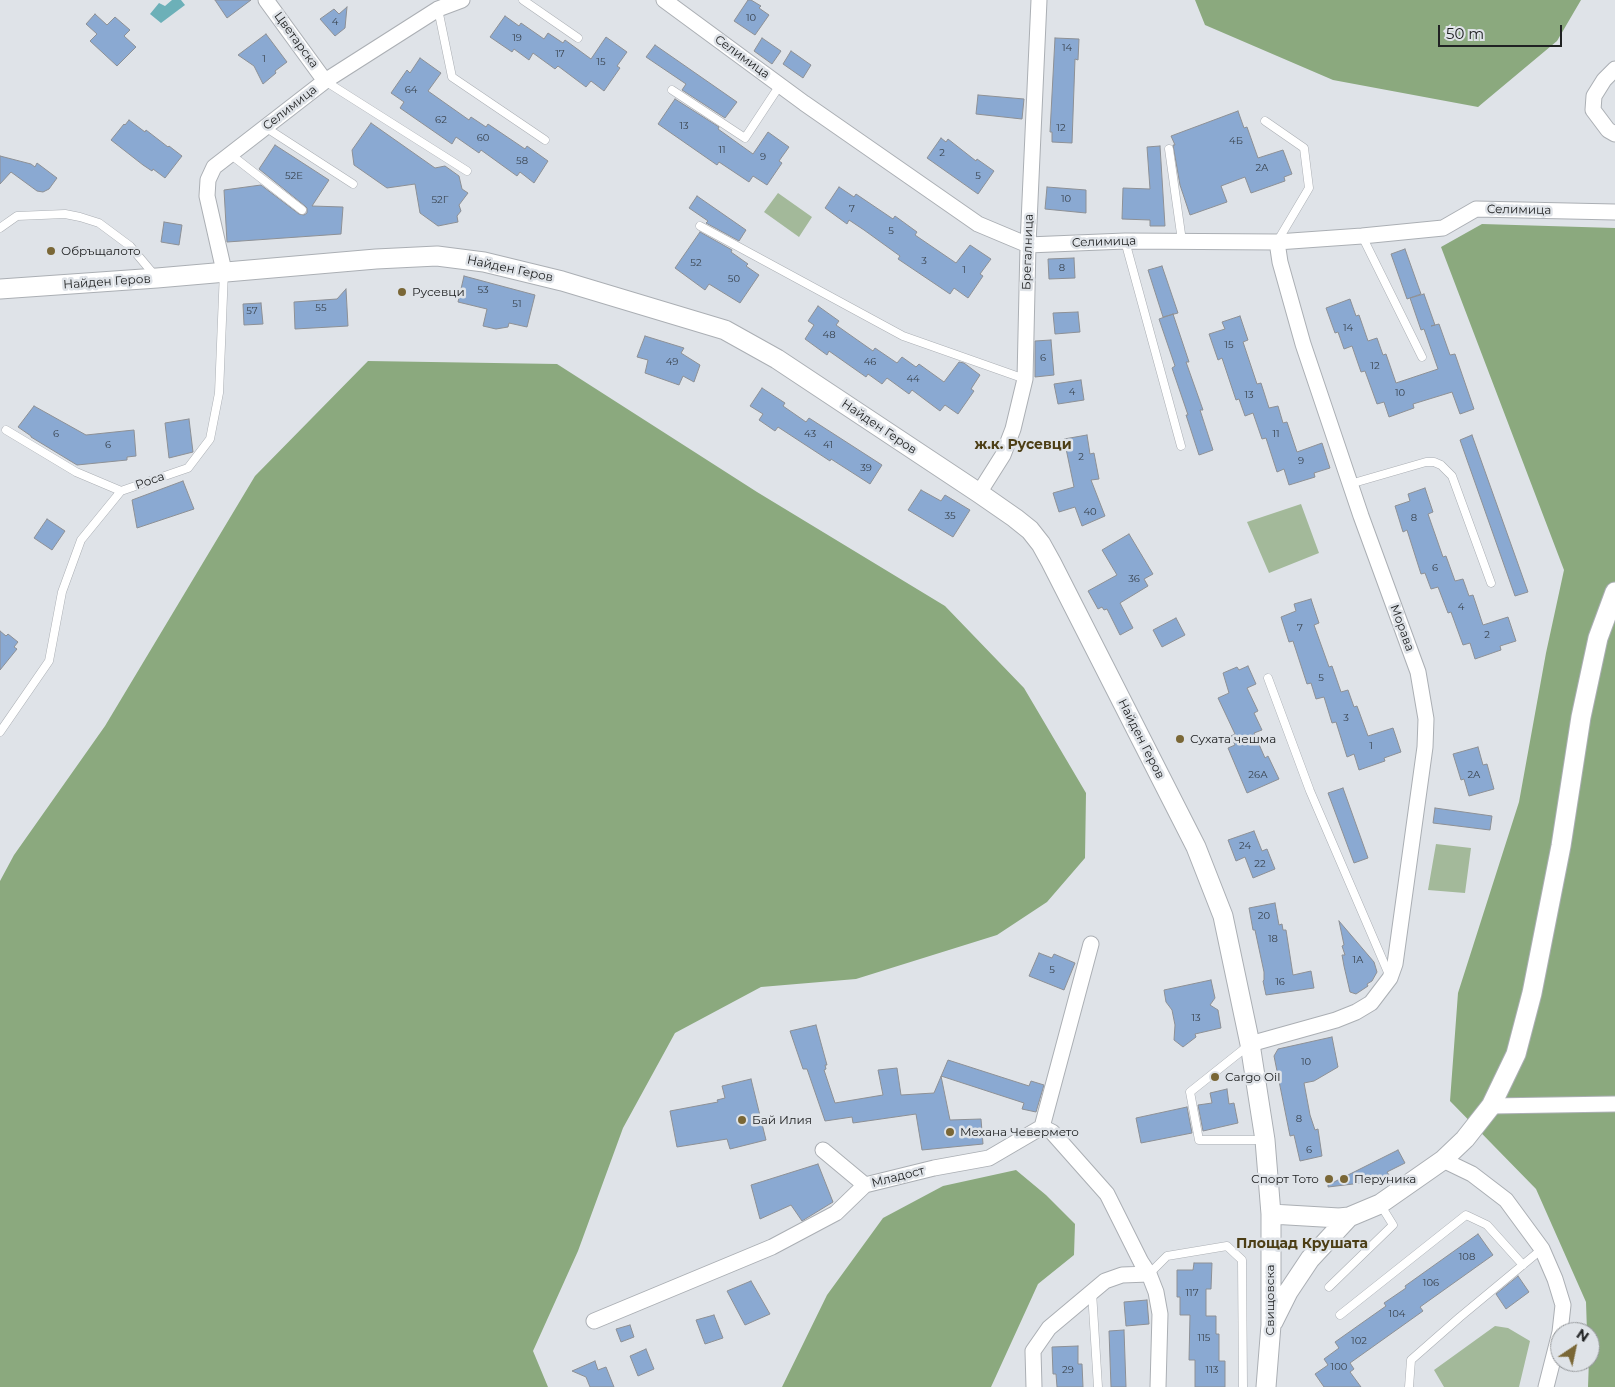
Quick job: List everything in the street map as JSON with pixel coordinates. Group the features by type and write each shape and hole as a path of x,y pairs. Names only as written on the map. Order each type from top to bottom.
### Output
{"street":[{"name":"Цветарска","path":"266,0 325,81"},
{"name":"Селимица","path":"224,271 207,196 208,180 214,167 325,81 438,9 462,0"},
{"name":"Селимица","path":"664,0 780,85 978,224 1028,244 1125,241 1277,242 1443,228 1476,209 1615,212"},
{"name":"Брегалница","path":"979,493 1007,446 1025,379 1028,244 1039,0"},
{"path":"1615,69 1604,80 1594,96 1593,110 1608,130 1615,134"},
{"name":"Морава","path":"1250,1044 1336,1020 1356,1012 1371,1003 1390,978 1395,964 1426,747 1426,719 1418,672 1350,484 1303,344 1280,262 1277,242"},
{"name":"Найден Геров","path":"0,289 157,278 376,259 437,256 484,262 562,281 725,330 777,359 1015,518 1030,530 1041,544 1196,847 1223,916 1250,1044 1265,1140 1271,1214"},
{"path":"1271,1214 1320,1218 1349,1217 1380,1204 1443,1160 1465,1139 1491,1106 1516,1054 1532,993 1560,846 1580,717 1598,638 1615,592"},
{"path":"1091,944 1042,1127 1052,1132 1107,1194 1141,1262 1149,1274 1156,1292 1160,1314 1158,1387"},
{"path":"1491,1106 1615,1104"},
{"name":"Младост","path":"594,1322 772,1247 836,1213 865,1185 934,1168 989,1158 1042,1127"},
{"path":"823,1150 865,1185"},
{"path":"1443,1160 1472,1174 1506,1200 1542,1249 1555,1279 1563,1305 1560,1332 1546,1387"},
{"name":"Свищовска","path":"1266,1387 1271,1325 1271,1214"},
{"path":"1271,1325 1310,1259 1349,1217"},
{"path":"1034,1387 1033,1350 1049,1328 1105,1281 1122,1276 1149,1274"}],"lane":[{"path":"523,0 578,38"},
{"path":"438,9 452,77 545,140"},
{"path":"325,81 467,171"},
{"path":"672,90 745,138 780,85"},
{"path":"1265,121 1304,148 1309,188 1277,242"},
{"path":"266,126 353,184"},
{"path":"1169,149 1182,241"},
{"path":"230,154 302,210"},
{"path":"0,228 16,216 65,214 80,217 99,224 130,246 157,278"},
{"path":"700,226 903,336 1025,379"},
{"path":"1362,236 1422,357"},
{"path":"1125,241 1181,446"},
{"name":"Роса","path":"0,732 49,661 62,592 81,540 121,491 188,468 210,439 219,393 224,271"},
{"path":"6,430 76,472 121,491"},
{"path":"1350,484 1426,462 1434,462 1441,465 1452,476 1491,583"},
{"path":"1268,678 1310,791 1390,978"},
{"path":"1250,1044 1190,1092 1199,1140 1265,1140"},
{"path":"1329,1287 1393,1225 1380,1204"},
{"path":"1340,1315 1466,1215 1487,1225 1523,1265"},
{"path":"1149,1274 1167,1256 1227,1246 1242,1260 1243,1387"},
{"path":"1409,1387 1411,1360 1542,1249"},
{"path":"1092,1292 1098,1387"}],"green space":[{"path":"1195,0 1581,0 1557,41 1478,107 1333,80 1205,25"},
{"path":"778,193 812,217 799,237 764,212"},
{"path":"1482,224 1615,228 1615,1387 1588,1387 1589,1372 1600,1372 1600,1322 1587,1322 1586,1302 1536,1189 1450,1101 1458,993 1519,802 1546,653 1564,570 1441,247"},
{"path":"368,361 557,364 757,492 945,606 1024,688 1086,793 1085,858 1047,902 997,935 856,979 761,987 675,1033 623,1128 578,1251 533,1351 548,1387 0,1387 0,881 14,855 105,726 255,476"},
{"path":"1301,504 1319,553 1269,573 1247,522"},
{"path":"1436,844 1471,848 1465,893 1428,890"},
{"path":"1016,1170 1046,1195 1075,1224 1074,1255 1038,1284 991,1387 782,1387 827,1295 883,1218 943,1186"},
{"path":"1495,1326 1508,1328 1530,1341 1519,1387 1444,1387 1434,1370"}],"water":[{"path":"172,0 181,0 185,5 161,23 150,14 159,3 165,6"}],"building":[{"path":"215,0 251,0 227,18"},
{"path":"748,0 761,6 759,8 769,15 755,35 734,21"},
{"path":"347,7 345,28 335,36 320,19 334,9 339,14"},
{"path":"95,14 107,25 115,17 130,30 124,36 136,47 117,66 90,41 97,34 86,24"},
{"path":"505,16 519,26 521,23 544,39 548,33 563,43 565,40 591,59 606,37 627,52 617,66 620,68 604,91 591,81 586,87 558,66 555,69 533,53 529,60 514,49 512,52 490,37"},
{"path":"266,34 287,62 263,84 254,66 238,55"},
{"path":"762,38 781,51 772,64 754,51"},
{"path":"1055,38 1079,39 1078,60 1075,59 1072,143 1052,142 1052,132 1050,132"},
{"path":"655,45 737,102 725,118 682,90 686,84 646,57"},
{"path":"791,51 811,65 803,78 783,64"},
{"path":"420,58 441,73 428,91 469,120 471,117 486,127 488,124 525,149 527,146 548,161 534,183 520,172 517,176 481,150 479,153 456,137 452,144 400,108 404,102 391,93 407,70 410,73"},
{"path":"978,95 1024,99 1022,119 976,114"},
{"path":"675,99 719,127 718,129 753,154 768,132 789,147 779,161 782,163 767,185 753,176 749,182 719,162 717,165 658,124"},
{"path":"1238,111 1244,128 1247,127 1258,158 1283,150 1292,174 1284,177 1285,181 1251,193 1245,177 1221,186 1227,202 1190,215 1180,185 1173,145 1175,145 1171,136"},
{"path":"129,120 182,156 165,178 153,169 152,171 143,165 111,140"},
{"path":"371,123 435,168 445,166 459,176 462,189 468,193 459,205 461,211 457,216 458,222 438,226 420,213 415,184 387,188 354,165 352,150"},
{"path":"941,138 946,142 948,139 976,161 977,159 994,171 978,194 927,158"},
{"path":"275,145 329,180 312,206 343,207 341,234 227,242 224,190 261,185 299,214 304,215 307,213 305,206 259,169"},
{"path":"1160,146 1165,226 1150,226 1150,220 1122,219 1123,188 1150,189 1147,147"},
{"path":"0,156 31,164 35,167 37,163 57,178 49,189 43,192 37,191 11,172 0,184"},
{"path":"839,187 854,197 856,194 893,219 895,216 917,232 915,235 956,263 970,245 991,259 980,274 983,276 968,298 954,288 950,294 898,259 900,256 864,230 849,220 847,224 825,208"},
{"path":"1047,187 1086,190 1086,213 1045,209"},
{"path":"697,196 746,230 739,241 706,223 708,221 689,208"},
{"path":"164,222 182,225 179,245 161,242"},
{"path":"700,232 732,250 731,252 748,264 746,266 759,275 740,303 709,284 705,290 675,268"},
{"path":"1405,249 1421,294 1407,299 1391,254"},
{"path":"1074,258 1075,278 1049,279 1048,259"},
{"path":"1162,266 1178,313 1163,317 1148,270"},
{"path":"464,276 535,295 527,327 509,323 508,327 496,329 483,326 487,309 458,302"},
{"path":"346,289 348,326 295,329 294,302 337,299"},
{"path":"1424,294 1435,325 1439,324 1450,355 1455,354 1474,409 1460,414 1452,392 1413,404 1414,408 1389,417 1384,402 1377,404 1365,371 1361,372 1352,346 1344,349 1338,332 1335,333 1326,308 1350,299 1356,316 1359,315 1368,341 1377,338 1383,355 1386,354 1396,383 1438,369 1424,329 1421,330 1410,298"},
{"path":"261,303 263,324 244,325 243,304"},
{"path":"818,306 839,321 836,325 873,351 875,348 897,363 902,357 916,367 919,364 944,382 959,362 964,363 980,375 971,389 974,391 958,414 945,405 940,411 912,390 909,394 887,378 882,384 868,374 866,377 829,351 827,355 805,339 814,325 808,321"},
{"path":"1078,312 1080,332 1055,334 1053,313"},
{"path":"1173,314 1189,362 1186,362 1203,410 1200,410 1213,450 1199,455 1172,368 1175,366 1159,319"},
{"path":"1240,316 1248,340 1243,342 1257,384 1261,383 1269,408 1278,406 1283,423 1287,422 1297,452 1322,443 1330,468 1314,473 1315,477 1289,485 1284,469 1277,472 1266,438 1262,439 1253,413 1245,416 1239,399 1236,400 1222,358 1218,360 1209,334 1225,329 1222,322"},
{"path":"645,336 684,348 681,353 700,365 694,382 683,376 679,385 645,373 648,360 637,357"},
{"path":"1051,340 1054,375 1035,377 1035,341"},
{"path":"1081,380 1084,400 1058,404 1054,384"},
{"path":"762,388 785,403 783,406 806,422 809,418 882,465 870,484 831,459 830,461 778,427 775,431 759,420 763,414 750,406"},
{"path":"34,406 86,435 134,430 136,456 127,457 127,460 77,465 18,427"},
{"path":"189,419 193,452 169,458 165,423"},
{"path":"1087,435 1090,454 1094,453 1099,479 1091,480 1105,516 1082,526 1075,507 1059,512 1053,493 1074,487 1064,439"},
{"path":"1472,435 1528,592 1515,596 1460,440"},
{"path":"183,481 194,509 137,528 132,500"},
{"path":"1425,488 1433,512 1428,514 1443,557 1446,556 1455,581 1463,579 1469,596 1473,595 1483,625 1508,617 1516,641 1500,646 1501,650 1475,659 1470,643 1463,645 1451,612 1448,613 1438,587 1431,589 1425,573 1421,574 1407,530 1403,532 1395,506 1410,501 1408,494"},
{"path":"921,490 941,501 945,495 970,510 953,537 908,510"},
{"path":"47,519 65,531 52,550 34,538"},
{"path":"1129,534 1153,574 1144,579 1148,586 1120,603 1133,628 1120,635 1107,609 1104,610 1102,607 1098,609 1088,591 1117,575 1102,550"},
{"path":"1311,599 1319,623 1314,625 1329,667 1332,666 1341,692 1348,690 1354,707 1357,706 1368,736 1393,728 1401,752 1384,758 1385,761 1359,770 1354,754 1347,757 1336,722 1332,723 1324,697 1316,699 1311,683 1307,684 1293,641 1289,642 1281,617 1296,611 1294,604"},
{"path":"1176,618 1185,635 1162,647 1153,630"},
{"path":"0,631 6,636 8,634 18,642 14,647 17,649 0,670"},
{"path":"1248,666 1256,684 1247,688 1258,711 1254,713 1262,730 1254,733 1265,758 1268,756 1279,779 1247,793 1228,748 1235,745 1231,736 1235,734 1218,698 1229,693 1223,673 1237,667 1239,670"},
{"path":"1478,747 1483,765 1487,764 1494,789 1469,796 1464,779 1461,780 1453,754"},
{"path":"1343,788 1368,858 1354,863 1328,793"},
{"path":"1435,808 1492,816 1490,830 1433,823"},
{"path":"1254,831 1262,851 1267,849 1275,869 1253,878 1245,857 1236,861 1228,840"},
{"path":"1275,903 1279,925 1282,924 1283,930 1286,930 1293,975 1311,971 1314,988 1266,995 1263,981 1264,972 1249,908"},
{"path":"1339,921 1374,962 1377,972 1372,981 1367,984 1368,986 1356,994 1350,992 1342,955 1345,955"},
{"path":"1039,953 1052,958 1054,954 1075,963 1064,990 1029,976"},
{"path":"1211,980 1215,998 1210,1005 1218,1010 1221,1028 1195,1034 1196,1037 1183,1047 1174,1040 1175,1025 1172,1010 1166,1002 1164,990"},
{"path":"816,1025 827,1065 825,1065 826,1069 824,1070 835,1103 883,1095 878,1070 897,1068 901,1095 934,1093 941,1076 950,1120 981,1119 983,1144 922,1150 916,1114 853,1123 852,1117 825,1121 807,1069 803,1069 790,1031"},
{"path":"1332,1037 1338,1067 1314,1081 1304,1083 1310,1115 1315,1130 1318,1129 1322,1156 1300,1161 1294,1135 1290,1136 1274,1056 1278,1049"},
{"path":"948,1060 1029,1086 1031,1081 1044,1085 1036,1112 1022,1109 1024,1103 941,1076"},
{"path":"751,1079 766,1140 730,1149 727,1139 677,1147 670,1111 718,1102 717,1100 725,1098 722,1086"},
{"path":"1227,1089 1229,1104 1234,1103 1238,1123 1203,1131 1198,1105 1212,1103 1210,1093"},
{"path":"1187,1107 1192,1133 1141,1143 1136,1118"},
{"path":"1398,1150 1405,1163 1387,1172 1389,1175 1370,1182 1328,1187 1328,1185"},
{"path":"818,1164 833,1202 802,1221 791,1205 760,1219 751,1185"},
{"path":"1478,1234 1493,1255 1420,1307 1423,1311 1350,1363 1354,1369 1350,1372 1361,1387 1324,1387 1315,1374 1328,1365 1324,1359 1339,1348 1335,1342 1386,1306 1384,1303 1406,1288 1405,1286"},
{"path":"1194,1263 1212,1263 1211,1289 1206,1289 1206,1316 1216,1316 1216,1334 1219,1334 1219,1361 1225,1361 1225,1387 1195,1387 1195,1360 1189,1360 1190,1315 1180,1315 1180,1297 1177,1297 1177,1270 1193,1270"},
{"path":"1518,1276 1529,1292 1506,1309 1496,1294"},
{"path":"751,1281 770,1314 745,1325 727,1291"},
{"path":"1147,1300 1149,1324 1126,1326 1124,1302"},
{"path":"714,1315 723,1338 705,1344 696,1320"},
{"path":"630,1325 634,1337 621,1342 616,1329"},
{"path":"1124,1330 1126,1387 1111,1387 1109,1331"},
{"path":"1078,1346 1078,1364 1082,1364 1083,1387 1057,1387 1056,1374 1053,1374 1052,1347"},
{"path":"646,1349 654,1369 638,1376 630,1356"},
{"path":"595,1361 598,1370 606,1367 614,1387 590,1387 586,1377 572,1371"}],"place":[{"name":"Обръщалото","path":"51,251"},
{"name":"Русевци","path":"402,292"},
{"name":"Сухата чешма","path":"1180,739"},
{"name":"Cargo Oil","path":"1215,1077"},
{"name":"Бай Илия","path":"742,1120"},
{"name":"Механа Чевермето","path":"950,1132"},
{"name":"Спорт Тото","path":"1329,1179"},
{"name":"Перуника","path":"1344,1179"}],"district":[{"name":"ж.к. Русевци","path":"1023,445"},
{"name":"Площад Крушата","path":"1302,1244"}]}
